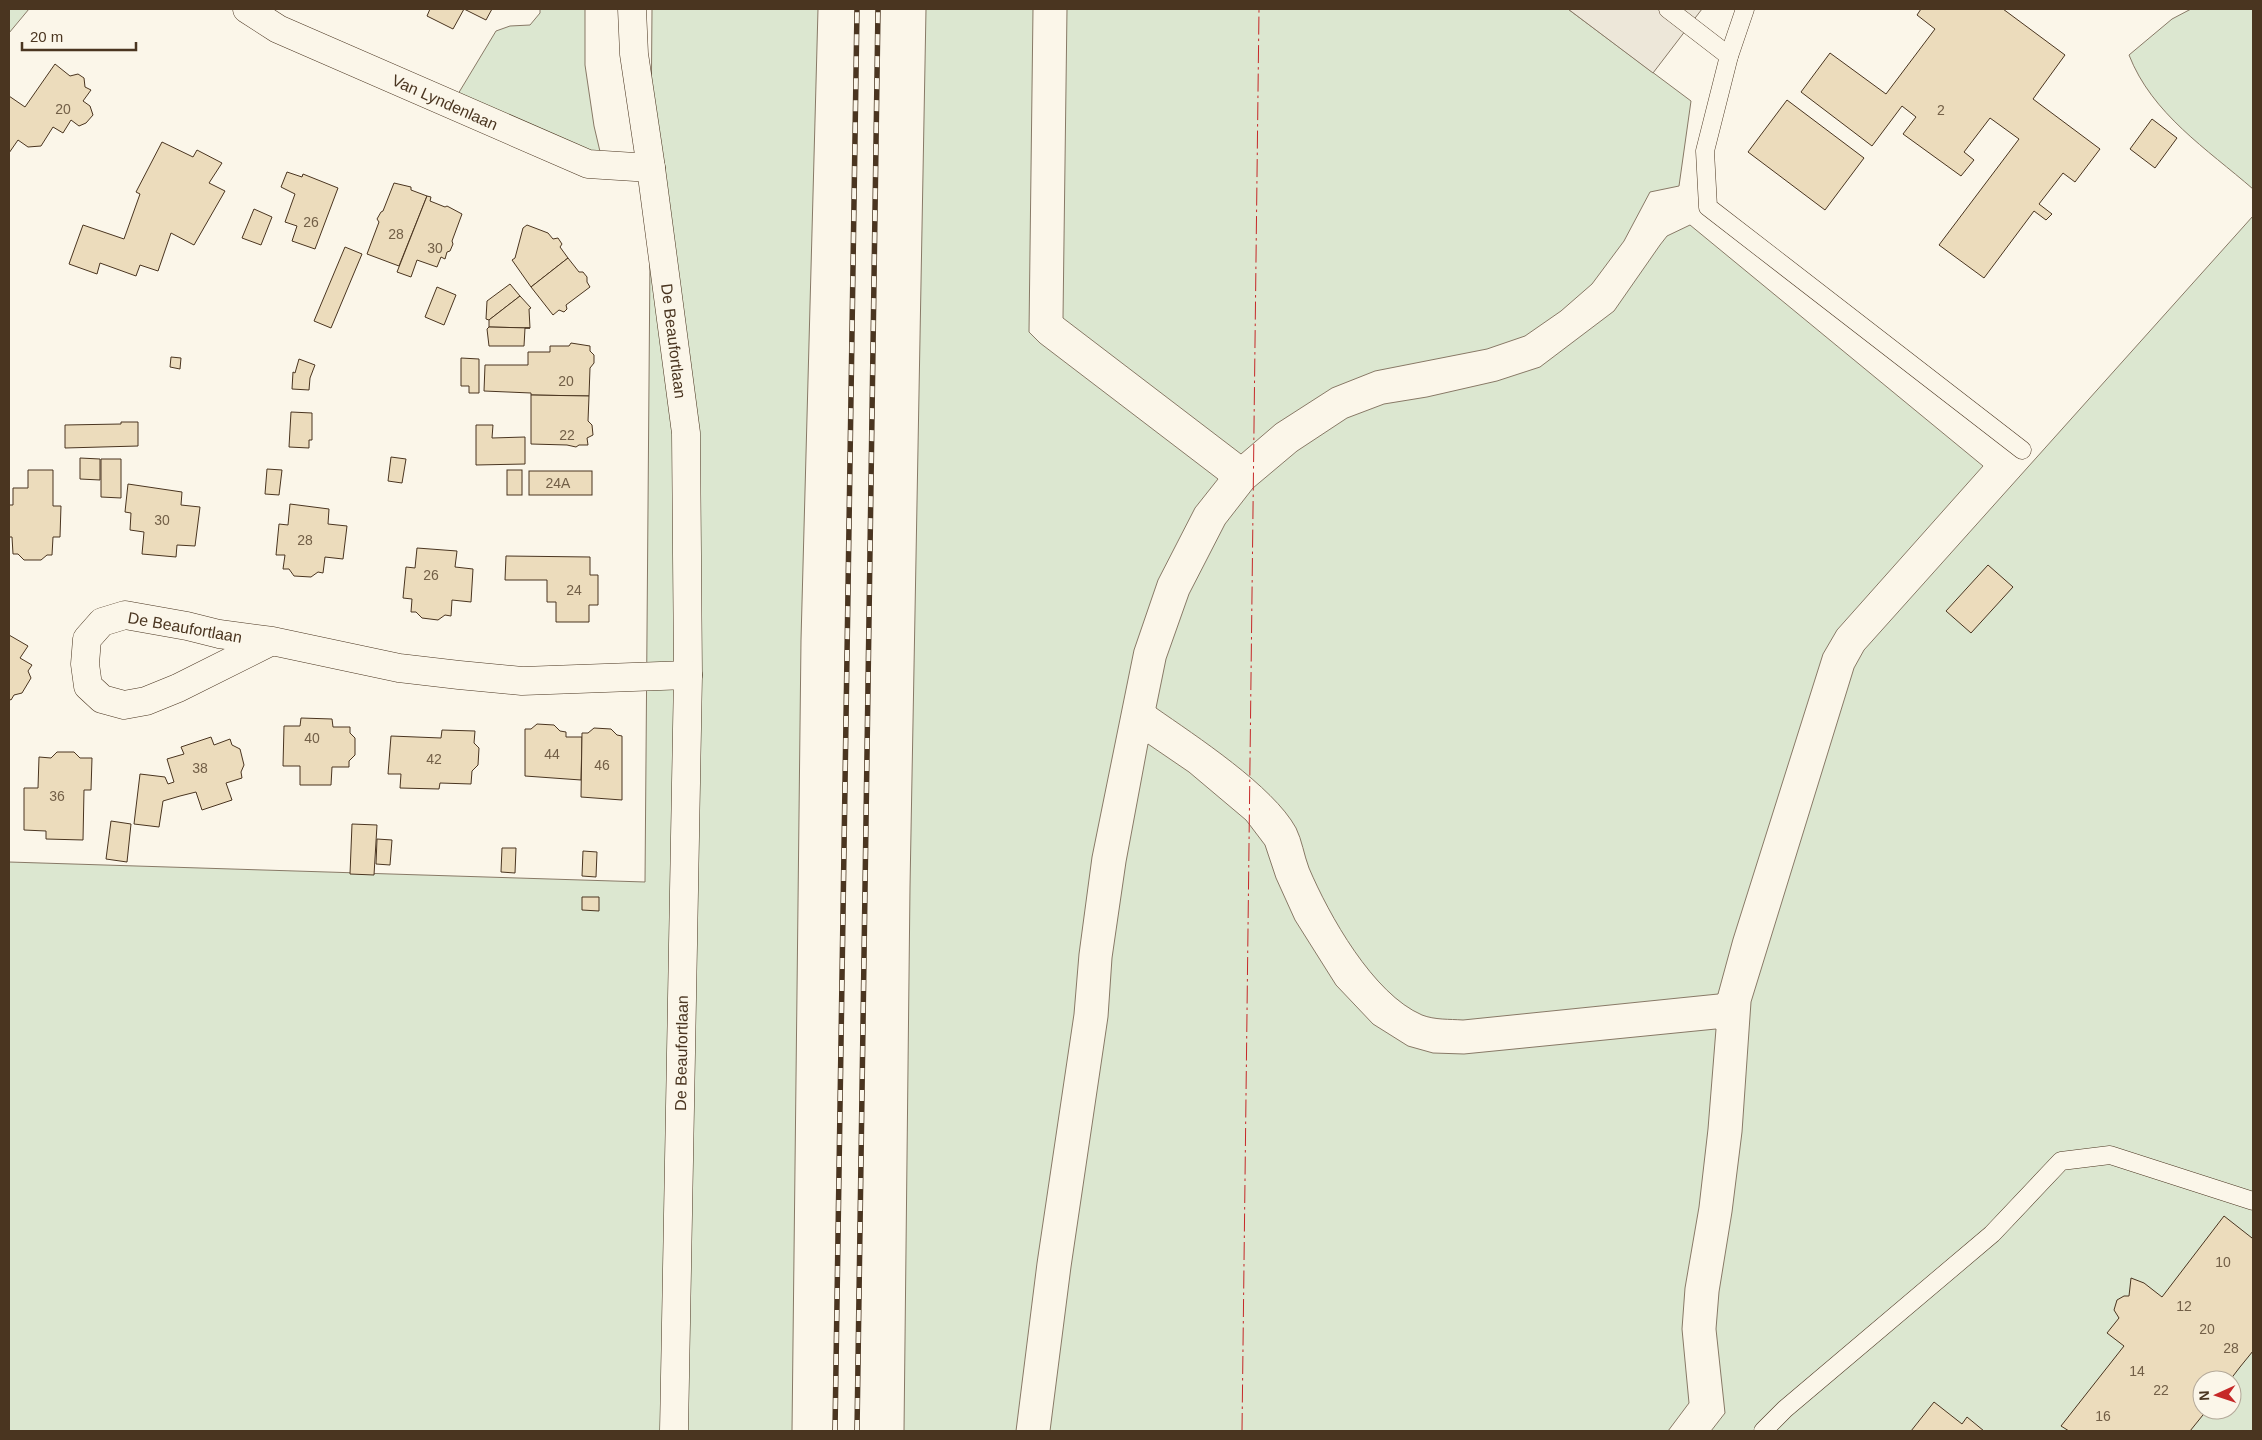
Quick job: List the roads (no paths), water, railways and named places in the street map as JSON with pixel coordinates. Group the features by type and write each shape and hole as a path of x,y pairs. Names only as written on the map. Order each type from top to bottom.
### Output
{"street":[{"name":"Van Lyndenlaan","path":"247,9 278,29 588,164 652,168"},
{"name":"De Beaufortlaan","path":"632,9 634,54 652,168 686,433 688,675 674,1431"},
{"name":"De Beaufortlaan","path":"272,641 178,688 146,701 124,705 102,699 88,686 85,664 87,639 102,622 125,615 187,626 219,634 272,641 399,668 522,681 688,675"}],"lane":[{"path":"1668,9 1729,56"},
{"path":"1746,9 1729,56 1705,151 1708,207 2022,450"},
{"path":"1763,1431 1785,1409 1992,1234 2061,1161 2110,1155 2253,1201"}],"railway":[{"path":"835,1431 857,9"},
{"path":"857,1431 878,9"}]}
